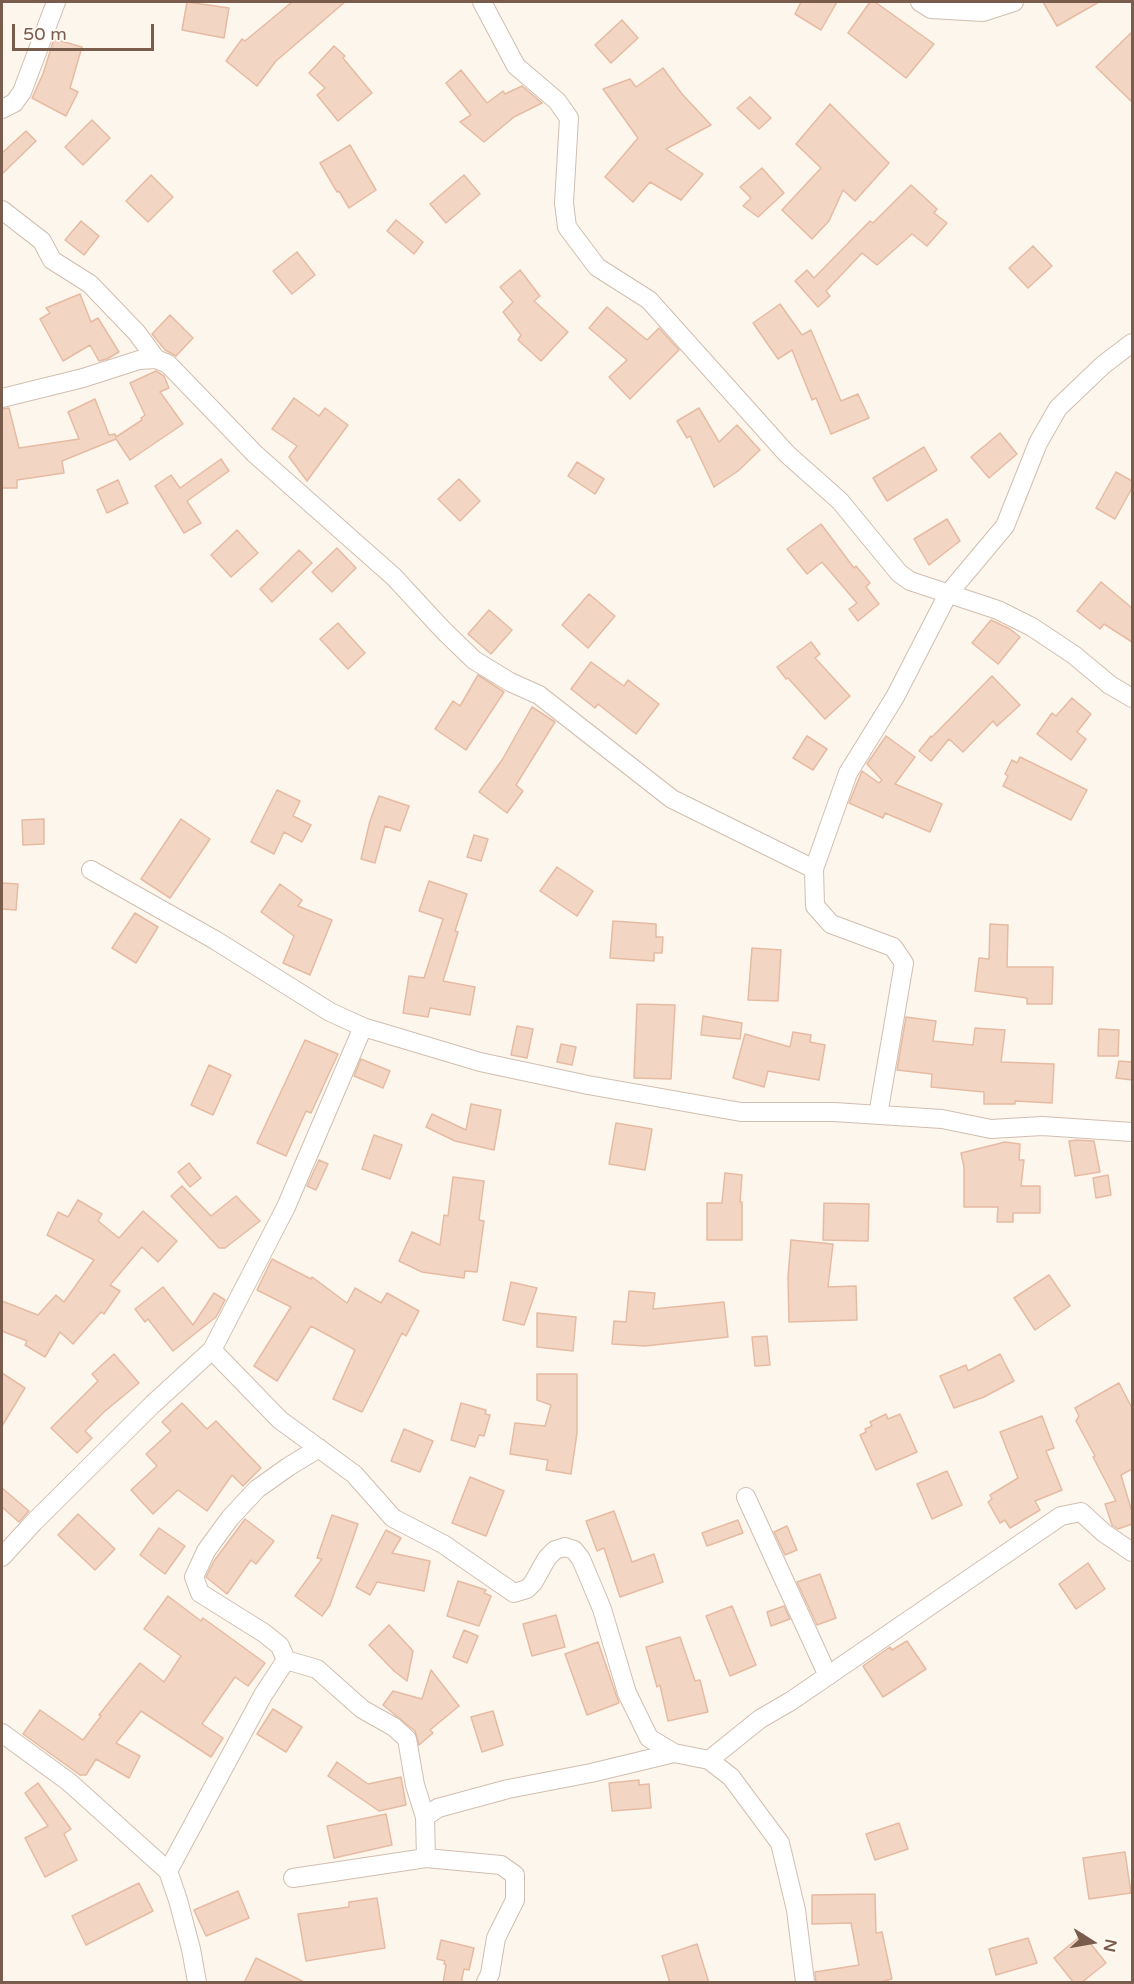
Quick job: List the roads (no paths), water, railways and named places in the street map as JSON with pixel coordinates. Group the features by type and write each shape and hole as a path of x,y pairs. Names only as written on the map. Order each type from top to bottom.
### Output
{"street":[{"path":"2,109 14,103 22,92 56,2"},
{"path":"482,2 516,66 557,101 569,118 564,202 567,226 597,267 649,300 787,454 840,501 899,573 910,581 998,610 1032,627 1074,655 1110,685 1132,698"},
{"path":"920,2 931,9 982,12 1014,2"},
{"path":"2,210 42,241 52,260 90,284 137,333 156,358 168,364 255,454 394,578 442,630 474,660 510,682 539,695 672,799 814,869"},
{"path":"878,1115 904,963 893,947 831,924 815,906 814,869 848,773 895,697 948,594 1005,526 1038,443 1058,408 1103,365 1132,344"},
{"path":"2,398 83,378 139,360 156,358"},
{"path":"92,870 215,940 330,1012 363,1027 480,1062 588,1085 741,1112 834,1112 942,1119 991,1129 1042,1126 1132,1132"},
{"path":"2,1557 34,1522 153,1404 213,1350 285,1207 363,1027"},
{"path":"213,1350 280,1420 354,1474 393,1518 443,1544 514,1593 527,1589 533,1583 547,1558 555,1550 565,1547 574,1550 581,1559 602,1609 627,1693 649,1738 674,1753 709,1760 730,1777 780,1843 796,1910 805,1983"},
{"path":"319,1448 288,1467 250,1497 230,1518 206,1551 194,1577 200,1593 264,1633 280,1646 286,1660 317,1670 362,1709 394,1727 406,1739 415,1785 425,1817 426,1858"},
{"path":"746,1497 828,1676"},
{"path":"709,1760 759,1719 791,1701 1061,1516 1081,1512 1104,1533 1132,1552"},
{"path":"168,1871 263,1695 286,1660"},
{"path":"2,1733 69,1782 168,1871 180,1910 197,1983"},
{"path":"425,1817 438,1808 508,1789 591,1773 674,1753"},
{"path":"294,1878 426,1858 501,1865 515,1875 515,1900 495,1938 490,1974 486,1983"}]}
